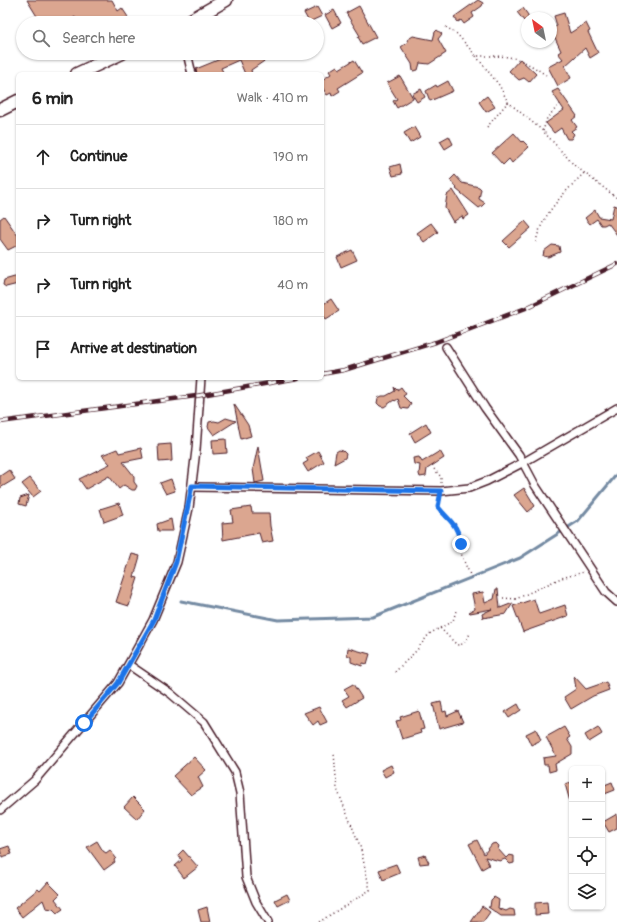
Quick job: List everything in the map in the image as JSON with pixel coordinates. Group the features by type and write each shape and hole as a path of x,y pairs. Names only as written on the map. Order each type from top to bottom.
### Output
{"main road":[{"path":"198,16 226,0"},
{"path":"81,72 107,60"},
{"path":"0,110 16,102"}],"street":[{"path":"189,60 192,72"},
{"path":"446,347 485,408 524,462 536,485 591,570 606,592 617,602"},
{"path":"0,810 35,780 118,683 154,620 176,562 192,486 201,380"},
{"path":"192,486 441,491 470,488 524,462 617,408"},
{"path":"129,665 170,693 204,722 235,772 240,793 246,878 256,902 268,922"}],"path":[{"path":"446,27 457,34 476,56 499,85 508,102 543,131 584,173 617,198"},
{"path":"476,56 512,56 525,61 546,75"},
{"path":"487,127 508,102"},
{"path":"543,131 547,118 560,104"},
{"path":"536,242 538,231 544,218 584,173"},
{"path":"434,469 441,477 441,491 438,507 446,517 455,524 459,534 462,557 471,577"},
{"path":"503,598 516,599 560,578 591,570"},
{"path":"395,672 417,650 430,634 453,621 456,611"},
{"path":"440,628 457,645 463,644 470,634"},
{"path":"319,922 370,890 360,846 337,789 334,753"}],"building":[{"path":"27,0 112,0 118,11 122,8 127,16 37,16"},
{"path":"478,0 483,3 482,6 472,13 474,17 464,24 461,20 458,22 454,17"},
{"path":"359,6 376,37 362,44 358,37 360,36 346,13"},
{"path":"317,7 322,16 306,16 304,13"},
{"path":"523,8 526,12 521,12 521,17 517,12"},
{"path":"334,10 341,23 332,28 325,15"},
{"path":"564,13 570,33 586,23 590,31 588,32 598,53 590,58 585,48 565,66 571,78 558,86 548,67 563,59 558,53 561,51 557,42 557,15"},
{"path":"437,30 442,34 438,39 446,53 429,64 420,63 418,70 413,71 412,64 401,47 413,36 433,40"},
{"path":"520,59 536,74 529,82 524,78 519,80 509,71"},
{"path":"218,60 239,60 221,68 223,72 197,72 196,69"},
{"path":"239,60 266,60 251,70 252,72 244,72"},
{"path":"354,60 362,73 338,88 340,91 332,96 331,93 327,95 324,90 324,79 331,74 329,71 337,66 339,69"},
{"path":"400,76 413,98 397,108 393,101 397,99 387,83"},
{"path":"448,81 453,91 430,101 426,91 436,85 437,87"},
{"path":"421,89 425,97 417,102 412,94"},
{"path":"558,89 577,116 572,120 577,127 571,131 574,134 571,139 567,139 561,128 554,133 546,123 564,110 552,92"},
{"path":"487,96 495,107 486,112 479,102"},
{"path":"414,127 420,137 410,143 404,133"},
{"path":"514,133 529,147 512,163 509,159 503,165 492,153"},
{"path":"449,136 453,144 445,149 440,141"},
{"path":"400,164 402,174 393,176 390,167"},
{"path":"455,175 462,183 479,187 481,189 479,199 485,203 482,206 479,208 456,189 457,188 450,180"},
{"path":"453,190 469,215 463,219 462,216 453,222 445,208 447,195"},
{"path":"614,205 617,206 617,235 608,223 601,225 597,219 590,224 585,218 595,210 599,217 611,219"},
{"path":"4,216 16,233 16,246 8,250 0,239 0,219"},
{"path":"525,221 531,228 509,247 503,241"},
{"path":"431,223 438,232 424,242 417,233"},
{"path":"552,245 559,246 560,252 548,257 543,256 544,251"},
{"path":"352,250 357,260 341,267 337,257"},
{"path":"16,277 16,284 6,287 3,285 4,280"},
{"path":"331,299 339,311 326,319 324,316 324,304"},
{"path":"394,387 397,390 401,387 406,394 403,396 411,404 408,409 401,408 398,399 384,407 377,403 378,398 395,391"},
{"path":"234,404 248,425 251,436 241,439"},
{"path":"226,418 236,421 214,435 208,427 209,422 219,422"},
{"path":"426,423 431,432 415,442 410,433"},
{"path":"226,439 227,453 213,454 212,440"},
{"path":"171,444 172,461 159,462 158,445"},
{"path":"258,446 264,481 255,483 253,469"},
{"path":"141,448 143,458 123,462 134,476 134,482 137,486 135,490 132,490 124,485 119,489 109,476 86,489 79,479 110,464 102,455 117,449 119,453"},
{"path":"339,450 346,454 345,458 334,464 336,452"},
{"path":"318,451 324,462 308,472 303,464 308,461 306,458"},
{"path":"440,451 444,458 427,469 426,476 420,477 420,465 414,464 413,458 419,457 422,462"},
{"path":"9,470 15,479 0,488 0,476"},
{"path":"30,478 41,491 33,497 22,484"},
{"path":"171,479 175,491 166,494 160,483"},
{"path":"524,488 535,506 528,512 514,495"},
{"path":"29,495 26,506 19,504 20,498"},
{"path":"119,503 123,515 104,522 100,509"},
{"path":"251,507 252,513 269,513 273,541 262,543 259,533 223,540 222,523 233,522 231,510"},
{"path":"171,519 173,531 158,531 157,524"},
{"path":"132,554 140,556 134,577 138,578 129,606 116,602"},
{"path":"496,589 498,589 500,608 513,603 506,614 483,618 482,614 492,609 469,612 475,609 472,594 483,592 485,603 494,599"},
{"path":"534,599 539,614 565,605 568,616 523,632 513,606"},
{"path":"348,648 370,654 367,664 363,663 362,666 351,662 351,657 347,655"},
{"path":"574,676 586,689 606,682 609,690 593,696 571,709 564,697 576,689"},
{"path":"353,684 362,698 347,707 342,700 349,696 344,689"},
{"path":"441,702 443,712 446,711 447,716 458,711 463,722 439,729 433,704"},
{"path":"518,704 521,710 509,718 505,712"},
{"path":"319,707 327,722 320,725 318,721 313,725 304,713"},
{"path":"419,711 424,729 420,730 421,733 402,739 396,721 401,720 400,717"},
{"path":"564,727 570,737 567,739 572,747 572,754 555,764 556,770 549,772 548,765 544,765 543,758 556,756 546,737"},
{"path":"598,727 602,734 589,742 585,735"},
{"path":"536,729 541,740 531,745 526,734"},
{"path":"194,757 206,770 198,777 203,787 191,795 173,776"},
{"path":"391,765 394,772 385,777 381,770"},
{"path":"612,782 615,790 605,794 605,785"},
{"path":"569,783 569,798 565,784"},
{"path":"133,797 145,809 137,819 124,807"},
{"path":"617,814 617,828 609,832 605,825 605,821"},
{"path":"477,840 484,854 492,844 496,843 499,846 498,849 506,858 509,855 514,856 514,863 510,864 505,859 500,861 485,857 489,865 482,869 469,844"},
{"path":"97,841 103,851 106,853 110,850 116,858 114,860 115,862 104,870 87,847"},
{"path":"9,846 12,854 2,857 0,849"},
{"path":"183,850 198,867 184,878 175,866 182,860 178,855"},
{"path":"425,855 429,863 420,864 418,857"},
{"path":"396,864 400,873 383,880 379,870"},
{"path":"48,882 60,894 55,899 63,909 57,913 53,909 46,908 43,900 22,917 15,908 38,889 40,891"},
{"path":"287,894 290,900 278,906 275,900"},
{"path":"494,897 499,900 498,908 506,911 510,909 514,910 515,916 501,916 488,907 490,907 491,900"},
{"path":"547,902 548,914 535,915 535,903"},
{"path":"482,906 490,912 483,922 471,922"},
{"path":"207,907 210,922 201,922 198,910"}],"waterway":[{"path":"181,601 278,620 373,617 520,558 578,521 617,474"}],"railway":[{"path":"324,374 344,370 436,342 526,308 617,264"},
{"path":"0,422 196,396 287,380"}],"route":[{"path":"84,723 118,683 154,620 166,592 176,562 189,508 192,486 441,491 438,507 446,517 455,524 461,544"}]}
